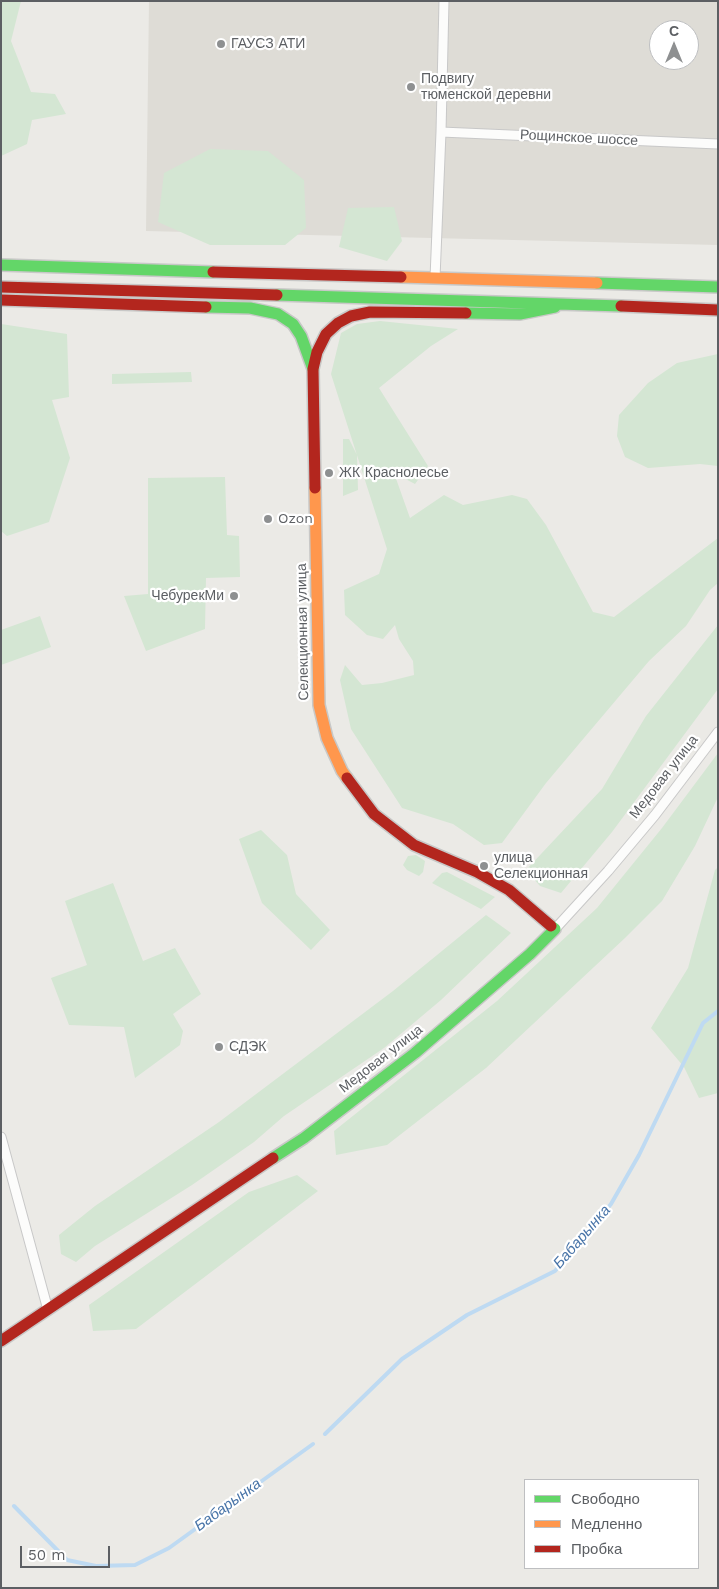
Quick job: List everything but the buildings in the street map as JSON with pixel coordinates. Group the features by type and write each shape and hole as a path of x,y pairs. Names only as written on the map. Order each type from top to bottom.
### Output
{"street":[{"path":"435,278 444,1"},
{"name":"Рощинское шоссе","path":"441,132 718,144"},
{"path":"1,265 718,286"},
{"path":"597,282 718,277"},
{"path":"1,287 718,310"},
{"path":"1,300 250,308 278,314 293,324 301,336 313,369"},
{"path":"313,369 317,352 326,334 338,323 351,316 370,312 520,314 570,304 678,317 718,318"},
{"name":"Селекционная улица","path":"313,369 318,686 319,705 327,738 342,771 374,814 414,845 477,872 509,890 555,929"},
{"name":"Медовая улица","path":"1,1341 304,1138 415,1053 530,954 555,929 608,871 655,815 718,732"},
{"path":"1,1137 48,1310"}],"shaded area":[{"path":"149,1 718,1 718,245 146,231"}],"green space":[{"path":"1,1 21,1 11,41 31,92 55,94 66,114 32,120 27,144 1,156"},
{"path":"210,149 268,151 304,180 306,228 285,245 210,245 158,222 164,173"},
{"path":"394,207 402,241 387,261 339,247 348,208"},
{"path":"380,321 458,329 431,346 379,388 428,466 415,484 394,473 410,518 444,495 463,505 512,495 527,499 546,525 593,612 614,617 718,538 718,583 710,590 686,626 649,661 546,783 502,843 484,845 453,824 402,808 351,729 340,680 345,665 362,685 382,683 414,675 413,661 399,639 395,625 383,639 367,635 345,615 344,590 379,574 387,549 331,374 341,333 357,324"},
{"path":"1,324 67,334 69,397 52,400 70,458 49,522 7,536 1,531"},
{"path":"718,354 718,466 700,464 648,468 625,457 617,436 619,415 648,383 677,363"},
{"path":"191,372 192,382 112,384 112,374"},
{"path":"343,439 349,439 357,455 358,490 343,496"},
{"path":"225,477 227,535 239,536 240,577 206,578 205,629 146,651 124,596 148,594 148,478"},
{"path":"40,616 51,647 1,665 1,630"},
{"path":"718,625 718,689 612,832 561,893 540,886 526,870 602,789 646,716"},
{"path":"718,753 718,797 695,846 662,901 486,1068 387,1145 336,1155 334,1131 497,1001 597,908 662,828"},
{"path":"261,830 287,855 296,894 330,930 311,950 262,903 239,839"},
{"path":"416,855 425,861 423,872 419,876 407,870 403,865 408,856"},
{"path":"718,867 718,1093 699,1098 684,1067 651,1028 688,968 715,870"},
{"path":"447,872 495,897 481,909 432,883 442,873"},
{"path":"113,883 143,961 175,948 201,994 173,1014 183,1031 180,1045 135,1078 124,1027 69,1025 51,978 87,965 65,901"},
{"path":"486,915 511,933 441,1000 384,1048 284,1116 254,1142 192,1185 95,1246 76,1262 61,1254 59,1235 95,1206 219,1122 393,991"},
{"path":"297,1175 318,1191 136,1329 93,1331 89,1305 249,1192"}],"waterway":[{"name":"Бабарынка","path":"325,1434 402,1359 467,1315 555,1271 611,1204 639,1155 703,1023 718,1011"},
{"name":"Бабарынка","path":"14,1506 67,1560 96,1566 135,1565 169,1548 313,1444"}],"traffic: fast":[{"path":"1,265 213,272"},
{"path":"597,283 718,287"},
{"path":"277,295 621,306"},
{"path":"206,307 250,308 278,314 293,324 301,336 313,369"},
{"path":"466,313 520,314 555,307"},
{"path":"273,1158 304,1138 415,1053 530,954 555,929 551,926"}],"traffic: slow":[{"path":"401,277 597,283"},
{"path":"315,488 319,705 327,738 347,778"}],"traffic: jam":[{"path":"213,272 401,277"},
{"path":"1,287 277,295"},
{"path":"1,300 206,307"},
{"path":"621,306 718,310"},
{"path":"315,488 313,369 317,352 326,334 338,323 351,316 370,312 466,313"},
{"path":"347,778 374,814 414,845 477,872 509,890 551,926"},
{"path":"1,1341 273,1158"}],"place":[{"name":"ГАУСЗ АТИ","path":"221,44"},
{"name":"Подвигу тюменской деревни","path":"411,87"},
{"name":"ЖК Краснолесье","path":"329,473"},
{"name":"Ozon","path":"268,519"},
{"name":"ЧебурекМи","path":"234,596"},
{"name":"улица Селекционная","path":"484,866"},
{"name":"СДЭК","path":"219,1047"}]}
